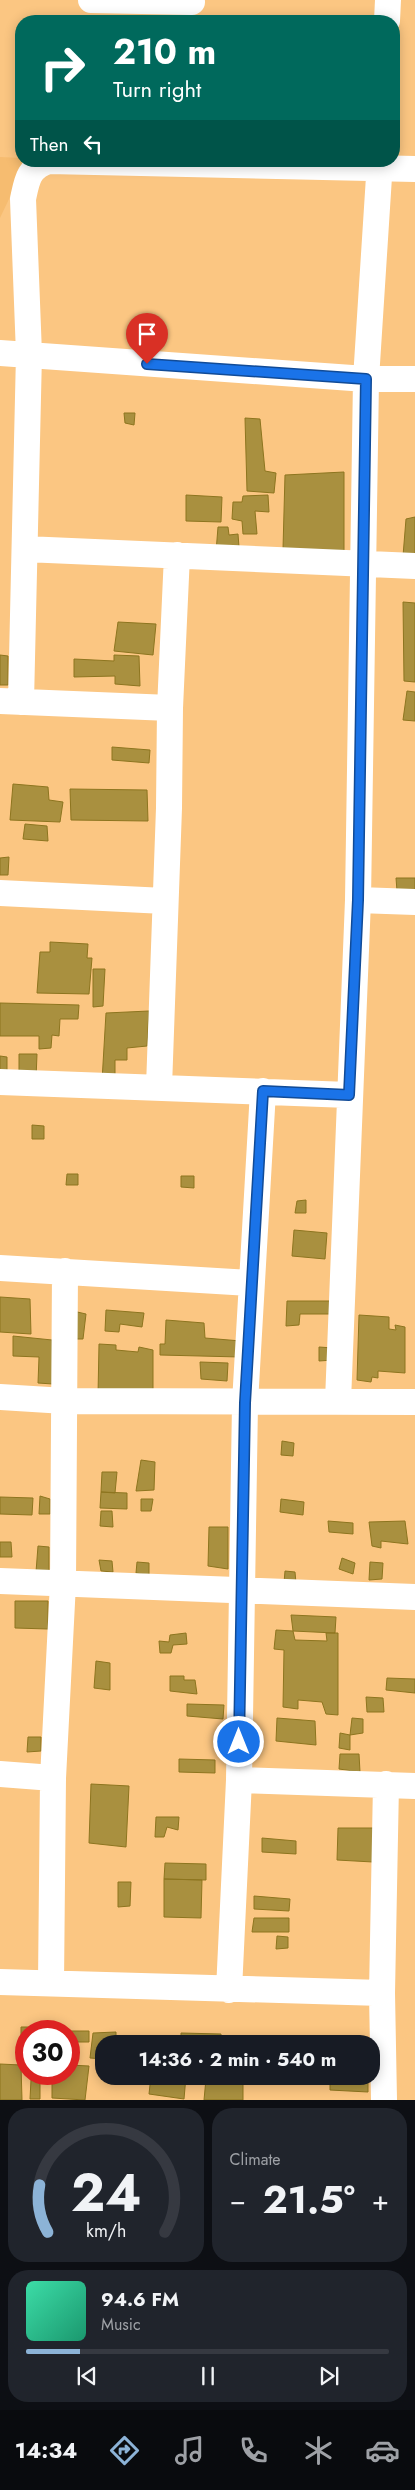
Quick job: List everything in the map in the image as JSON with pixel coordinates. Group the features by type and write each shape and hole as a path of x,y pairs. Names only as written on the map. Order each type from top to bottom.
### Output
{"street":[{"path":"91,0 192,8"},
{"path":"387,15 388,0"},
{"path":"35,167 27,180 24,199 29,354 25,549 11,702 170,708"},
{"path":"338,1401 358,900 366,379 380,167"},
{"path":"398,167 415,169"},
{"path":"0,353 366,379 415,379"},
{"path":"25,549 415,566"},
{"path":"159,1087 170,808 170,708 177,555"},
{"path":"0,893 165,901"},
{"path":"358,900 415,902"},
{"path":"0,1082 349,1095"},
{"path":"229,1990 239,1780 240,1589 245,1403 250,1283 263,1091"},
{"path":"0,1268 250,1283"},
{"path":"51,1984 53,1778 63,1584 65,1271"},
{"path":"0,1396 65,1401 415,1402"},
{"path":"0,1581 415,1597"},
{"path":"0,1774 53,1778"},
{"path":"239,1780 415,1786"},
{"path":"384,2100 382,1993 386,1784"},
{"path":"0,1982 382,1993"}],"shaded area":[{"path":"0,157 15,158 15,167 24,167 0,218"}],"building":[{"path":"124,413 135,413 134,425 125,423"},
{"path":"245,418 260,419 265,471 276,473 274,493 247,491"},
{"path":"344,472 344,551 283,549 285,475"},
{"path":"186,495 222,497 221,522 186,521"},
{"path":"268,495 269,512 255,511 257,534 243,534 242,521 232,519 233,502 242,502 243,496"},
{"path":"415,517 415,555 403,556 406,519"},
{"path":"218,527 228,527 229,535 238,534 239,547 216,552"},
{"path":"403,602 415,603 415,682 404,681"},
{"path":"118,622 156,624 153,655 114,651"},
{"path":"0,655 8,656 8,685 0,685"},
{"path":"114,655 139,656 140,686 115,684 115,676 74,677 74,659 114,661"},
{"path":"407,691 415,692 415,721 403,720"},
{"path":"112,747 150,750 149,763 112,760"},
{"path":"13,784 48,787 49,800 63,802 60,822 10,820"},
{"path":"70,789 147,790 148,821 71,820"},
{"path":"25,824 47,826 48,841 23,839"},
{"path":"9,857 8,875 0,875 0,858"},
{"path":"396,878 415,878 415,891 397,891"},
{"path":"50,942 88,944 87,958 92,958 89,994 37,993 40,952 50,952"},
{"path":"93,969 105,969 103,1006 93,1007"},
{"path":"0,1003 79,1005 78,1019 60,1019 59,1036 52,1035 51,1048 39,1049 39,1036 0,1036"},
{"path":"149,1011 147,1046 127,1048 127,1060 115,1060 115,1081 102,1081 106,1013"},
{"path":"19,1054 37,1054 36,1079 19,1078"},
{"path":"0,1056 7,1057 7,1078 0,1077"},
{"path":"32,1125 44,1126 44,1139 32,1139"},
{"path":"67,1174 78,1174 78,1185 66,1185"},
{"path":"181,1176 194,1176 194,1188 181,1187"},
{"path":"306,1200 306,1213 295,1213 297,1201"},
{"path":"294,1230 327,1233 325,1259 292,1256"},
{"path":"0,1297 30,1299 31,1334 0,1332"},
{"path":"287,1301 335,1301 336,1314 300,1314 299,1325 286,1326"},
{"path":"106,1310 144,1313 142,1327 120,1324 119,1332 105,1331"},
{"path":"73,1311 86,1314 83,1339 72,1339"},
{"path":"359,1315 389,1317 389,1329 396,1330 395,1325 405,1327 405,1373 378,1371 378,1378 372,1377 371,1382 357,1380"},
{"path":"166,1320 204,1323 205,1338 241,1341 240,1357 160,1355 160,1344 165,1344"},
{"path":"13,1336 52,1340 53,1384 38,1383 39,1357 13,1356"},
{"path":"99,1344 116,1345 116,1350 138,1352 139,1347 153,1350 153,1397 98,1395"},
{"path":"319,1347 333,1348 333,1360 319,1361"},
{"path":"200,1362 228,1363 227,1381 201,1379"},
{"path":"282,1441 294,1443 293,1456 281,1455"},
{"path":"141,1460 155,1462 154,1490 136,1491"},
{"path":"102,1472 117,1472 115,1493 101,1492"},
{"path":"101,1492 127,1493 127,1509 100,1508"},
{"path":"40,1496 50,1499 50,1514 39,1514"},
{"path":"0,1497 33,1498 32,1515 0,1514"},
{"path":"141,1499 153,1499 151,1511 141,1511"},
{"path":"281,1499 304,1502 303,1515 280,1512"},
{"path":"101,1511 112,1511 113,1527 100,1526"},
{"path":"328,1521 353,1523 353,1534 329,1532"},
{"path":"405,1521 408,1544 381,1541 381,1548 372,1546 369,1522"},
{"path":"209,1527 228,1527 228,1569 208,1566"},
{"path":"0,1542 11,1542 12,1557 0,1557"},
{"path":"38,1546 49,1547 49,1572 36,1572"},
{"path":"342,1558 355,1563 353,1574 339,1569"},
{"path":"99,1560 112,1561 113,1572 101,1571"},
{"path":"137,1562 149,1563 149,1575 136,1573"},
{"path":"370,1562 383,1563 382,1579 369,1580"},
{"path":"285,1571 295,1572 296,1583 284,1583"},
{"path":"15,1601 48,1601 48,1629 15,1628"},
{"path":"291,1615 336,1617 335,1633 293,1631"},
{"path":"276,1630 293,1631 295,1640 327,1641 326,1633 338,1633 338,1715 326,1714 322,1702 298,1700 298,1709 283,1707 284,1650 274,1649"},
{"path":"186,1633 187,1644 173,1645 171,1653 160,1653 159,1641 169,1642 170,1635"},
{"path":"96,1661 110,1663 110,1690 94,1688"},
{"path":"170,1676 184,1676 184,1680 195,1680 197,1694 170,1691"},
{"path":"387,1678 415,1679 415,1693 386,1690"},
{"path":"366,1697 383,1698 384,1712 367,1712"},
{"path":"187,1704 224,1705 223,1719 187,1716"},
{"path":"277,1718 315,1721 316,1745 276,1741"},
{"path":"352,1718 363,1719 363,1733 350,1735"},
{"path":"340,1733 350,1735 350,1750 339,1748"},
{"path":"28,1737 41,1737 41,1751 27,1752"},
{"path":"340,1754 359,1754 360,1772 339,1769"},
{"path":"179,1759 215,1760 215,1773 179,1772"},
{"path":"91,1784 129,1786 126,1847 89,1843"},
{"path":"156,1817 179,1817 178,1830 167,1827 164,1837 155,1837"},
{"path":"338,1828 374,1828 373,1862 337,1860"},
{"path":"262,1838 296,1841 296,1854 262,1852"},
{"path":"165,1863 206,1864 206,1880 164,1879"},
{"path":"164,1879 202,1880 201,1918 164,1917"},
{"path":"118,1882 131,1882 130,1906 118,1907"},
{"path":"254,1896 290,1899 289,1911 254,1909"},
{"path":"254,1918 289,1918 289,1932 252,1932"},
{"path":"277,1936 288,1937 288,1948 276,1949"},
{"path":"80,2031 89,2031 89,2042 80,2042"},
{"path":"116,2032 116,2035 95,2035 95,2058 90,2058 93,2033"},
{"path":"181,2033 221,2034 221,2035 181,2035"},
{"path":"0,2064 15,2065 15,2085 22,2085 22,2100 0,2100"},
{"path":"80,2066 89,2066 85,2100 52,2098 52,2085 80,2085"},
{"path":"31,2085 40,2085 40,2099 30,2099"},
{"path":"150,2085 185,2085 184,2099 149,2094"},
{"path":"205,2085 243,2085 243,2100 204,2100"},
{"path":"330,2085 368,2085 368,2092 330,2090"}],"route":[{"path":"147,364 366,379 364,564 359,735 358,900 349,1095 263,1091 250,1283 245,1403 240,1589 239,1742"}]}
